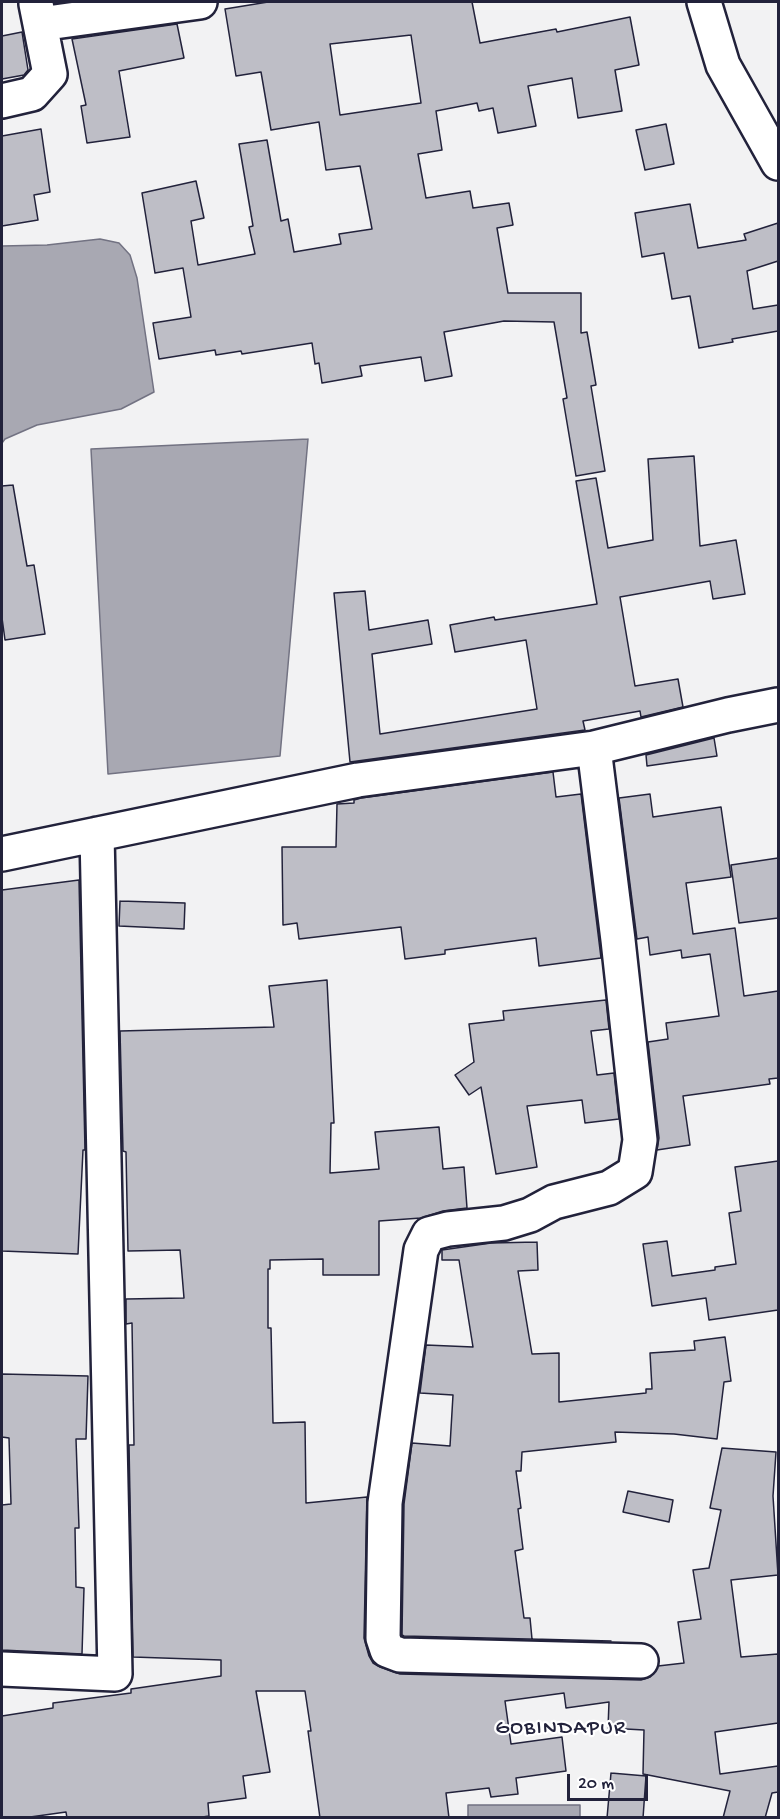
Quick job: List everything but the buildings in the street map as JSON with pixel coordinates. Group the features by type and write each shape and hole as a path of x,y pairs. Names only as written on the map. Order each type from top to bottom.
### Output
{"street":[{"path":"2,101 32,94 50,74 38,13 201,2"},
{"path":"704,2 723,65 778,163"},
{"path":"2,854 358,780 594,748 778,705"},
{"path":"594,748 640,1140 635,1172 609,1188 554,1202 521,1218 504,1223 448,1229 429,1234 421,1250 385,1503 383,1638 387,1650 400,1655 641,1661"},
{"path":"2,1669 115,1674 97,834"}],"shaded area":[{"path":"100,239 119,243 130,255 137,278 154,392 121,409 37,425 5,439 2,443 2,246 47,245"},
{"path":"308,439 280,756 108,774 91,449"},
{"path":"468,1805 580,1805 580,1817 468,1817"}],"district":[{"name":"GOBINDAPUR","path":"561,1730"}]}
